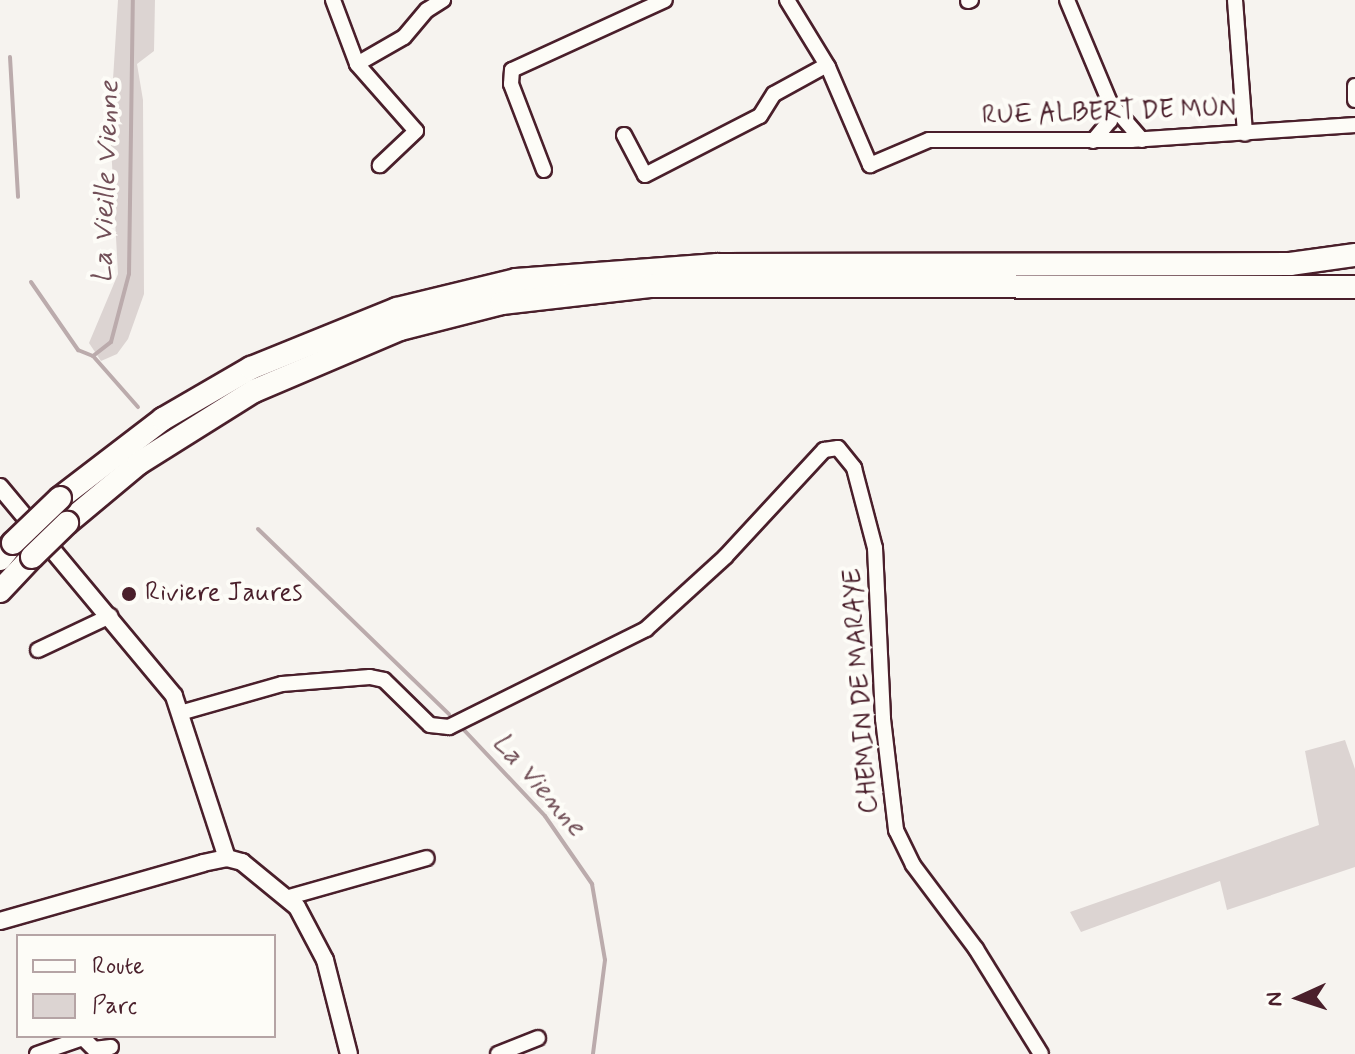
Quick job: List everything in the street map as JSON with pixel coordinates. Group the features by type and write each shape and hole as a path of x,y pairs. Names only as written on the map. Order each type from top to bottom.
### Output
{"highway":[{"path":"7,551 60,498 163,419 251,368 397,309 516,280 717,265 1290,264 1355,255"},
{"path":"1262,284 1355,275"},
{"path":"0,591 67,523 139,463 254,391 400,329 502,303 652,286 1262,284 1355,287"}],"street":[{"path":"333,0 357,64 416,131 380,165"},
{"path":"544,170 511,84 512,70 665,0"},
{"path":"624,135 645,175 760,116 774,94 827,65 787,0"},
{"path":"1067,0 1110,103 1142,140"},
{"path":"1235,0 1245,134"},
{"path":"357,64 404,37 436,2"},
{"name":"RUE ALBERT DE MUN","path":"827,65 870,165 929,140 1142,140 1355,125"},
{"path":"1355,86 1355,100"},
{"path":"1093,141 1110,121 1110,103"},
{"name":"CHEMIN DE MARAYE","path":"180,713 282,684 370,677 384,680 430,725 449,727 646,629 725,557 824,450 838,448 854,468 870,514 877,558 883,719 896,830 913,865 976,949 1041,1054"},
{"path":"0,487 160,675 180,713 227,858"},
{"path":"38,650 110,616"},
{"path":"0,921 227,858 242,862 289,897 325,960 349,1054"},
{"path":"289,897 427,858"},
{"path":"37,1054 83,1038 94,1049 111,1047"},
{"path":"498,1054 538,1038"}],"green space":[{"path":"118,0 155,0 154,51 137,64 143,100 144,294 128,339 117,354 101,361 89,343 118,274 110,127"},
{"path":"1345,740 1355,769 1355,867 1227,910 1220,881 1081,932 1070,912 1319,825 1305,751"}],"waterway":[{"name":"La Vieille Vienne","path":"93,356 111,342 129,274 133,0"},
{"name":"La Vienne","path":"10,57 18,197"},
{"name":"La Vienne","path":"31,282 78,350 93,356 138,407"},
{"name":"La Vienne","path":"258,529 449,714"},
{"name":"La Vienne","path":"464,730 545,816 592,884 605,960 593,1054"}],"place":[{"name":"Riviere Jaures","path":"129,594"}]}
